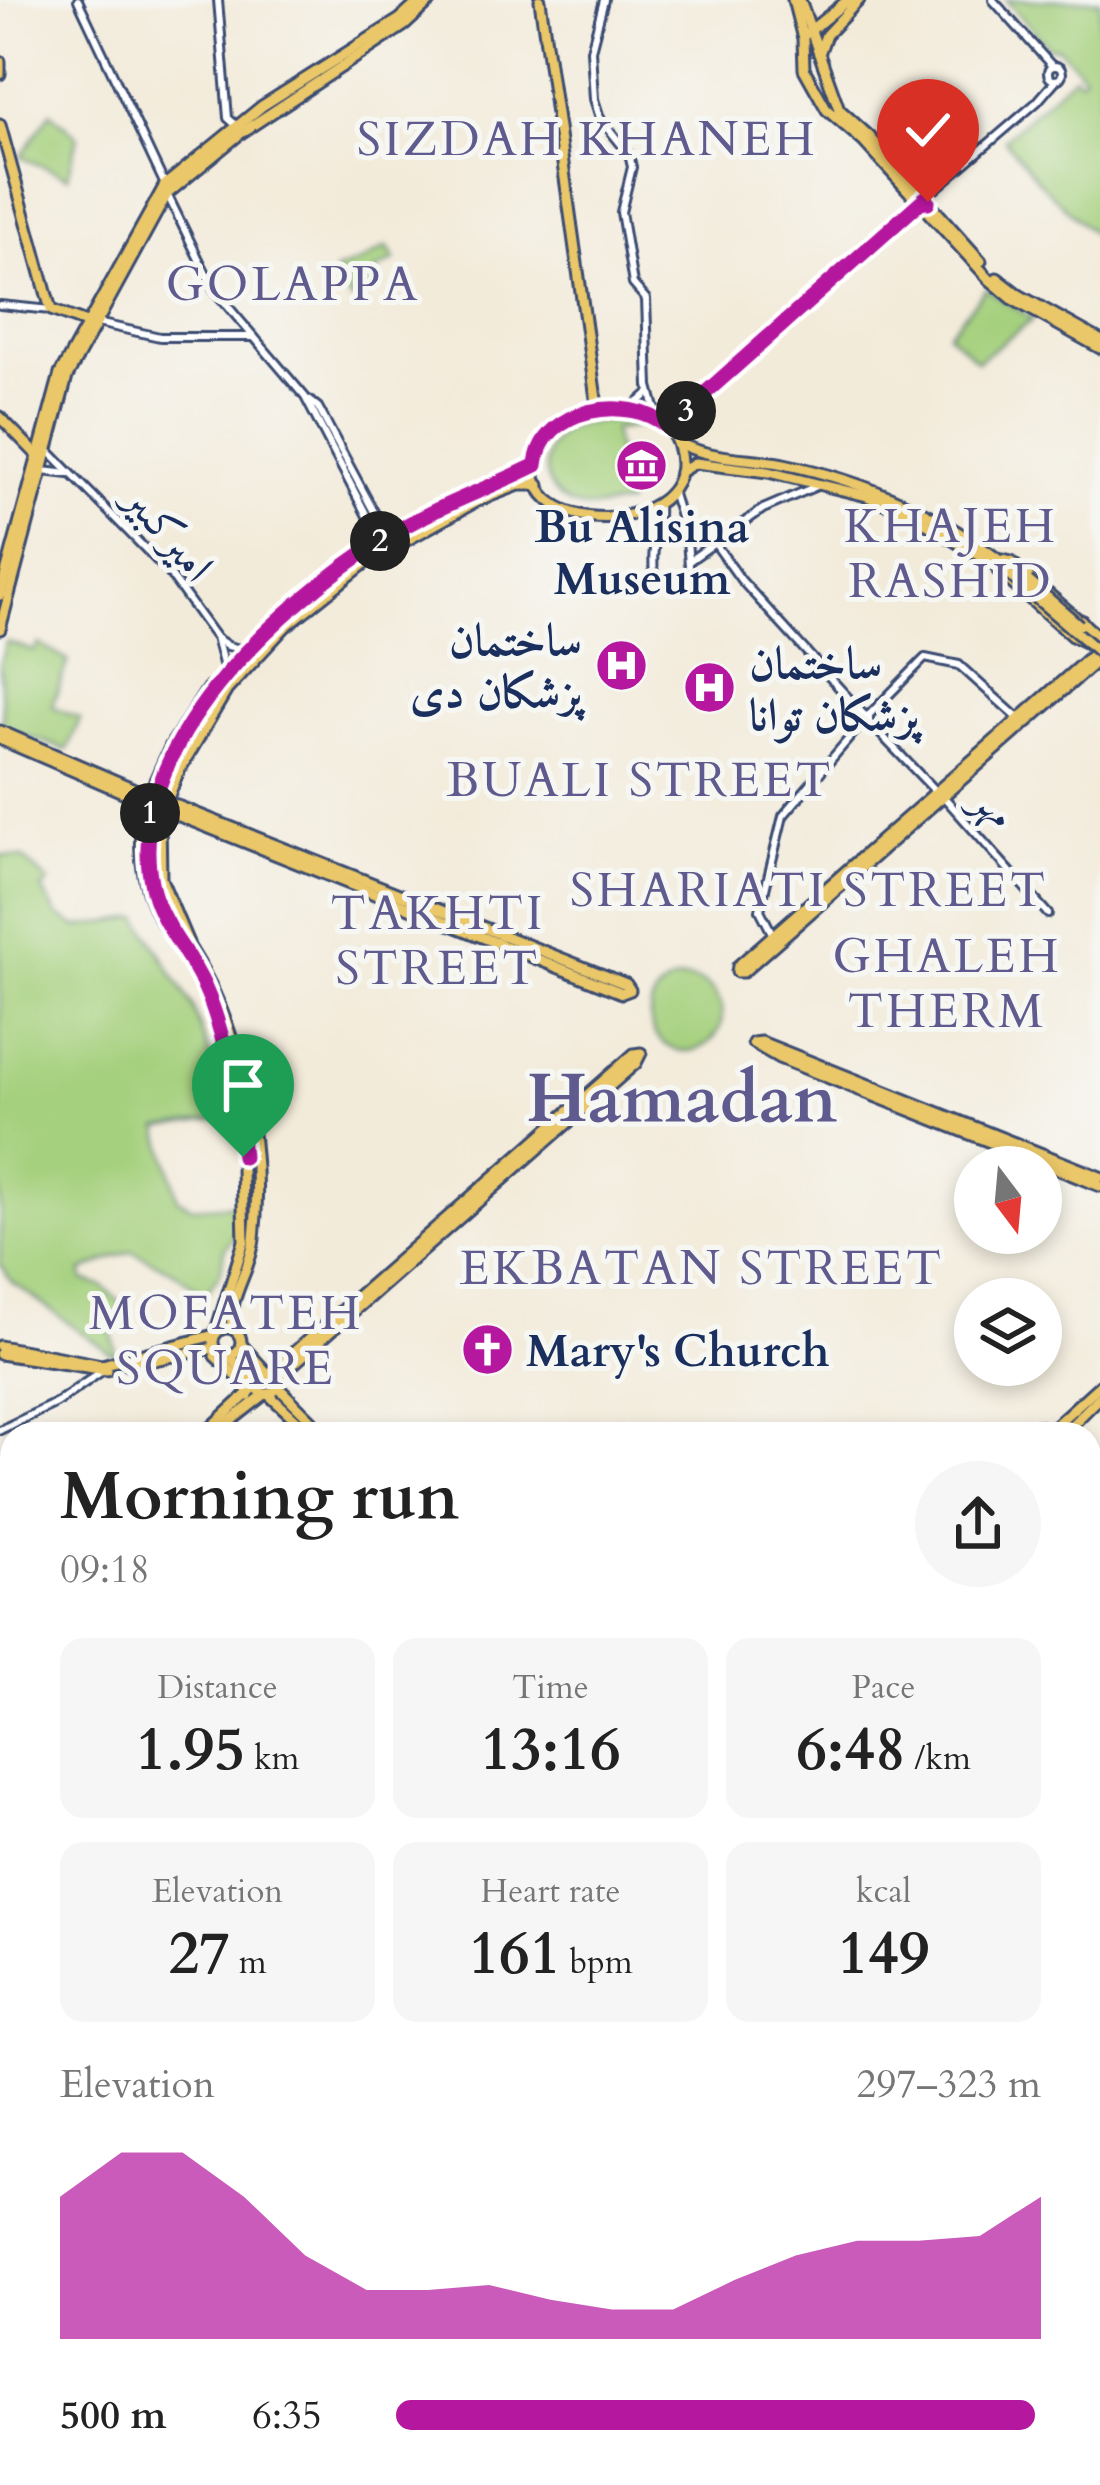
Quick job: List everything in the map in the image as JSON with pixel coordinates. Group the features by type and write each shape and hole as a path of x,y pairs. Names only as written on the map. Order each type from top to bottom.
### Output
{"main road":[{"path":"0,595 67,377 166,190 232,122 400,19 421,0"},
{"path":"166,190 241,133 406,25 432,0"},
{"path":"542,0 600,413"},
{"path":"797,0 806,34 804,68 827,110 866,138"},
{"path":"806,34 852,2"},
{"path":"819,54 826,34 852,2"},
{"path":"806,34 819,54 839,109 922,200 1003,283 1100,344"},
{"path":"0,61 0,74"},
{"path":"811,80 818,82 825,73"},
{"path":"0,125 52,310 92,323"},
{"path":"663,423 922,200"},
{"path":"922,200 933,218"},
{"path":"909,212 922,211 933,218 1014,300 1100,344"},
{"path":"677,442 680,472 672,490 658,505 639,512 577,516 550,502 539,485 539,446 551,429 568,418 629,410 663,423 677,442 696,453 867,496 910,514 1001,566"},
{"path":"0,417 43,460"},
{"path":"0,629 43,460"},
{"path":"680,472 695,463 738,463 829,473 871,486 914,505 1001,566 1099,654"},
{"path":"232,1328 230,1313 254,1242 251,1132 215,990 180,937 164,891 160,837 170,804 221,688 285,627 334,586 428,524 536,465"},
{"path":"214,1348 244,1240 241,1133 208,993 152,886 148,822 174,756 248,651 328,578 381,536 475,496 519,484 539,485"},
{"path":"1001,566 1011,562 1082,620 1100,628"},
{"path":"1001,566 1000,575 1085,643 1092,640 1082,620"},
{"path":"1082,620 1099,654"},
{"path":"1072,636 1084,667"},
{"path":"740,969 1099,654"},
{"path":"939,794 1019,719 1084,667"},
{"path":"221,688 208,688 171,745 153,790 170,804 624,988"},
{"path":"0,735 130,791 144,808 150,901 171,937 180,937"},
{"path":"130,791 158,775"},
{"path":"130,791 144,808 170,804"},
{"path":"144,808 170,804"},
{"path":"759,1045 1100,1182"},
{"path":"227,1422 637,1057"},
{"path":"102,1368 232,1328 301,1422"},
{"path":"229,1356 241,1344"},
{"path":"0,1350 102,1368 214,1348 269,1384 312,1422"},
{"path":"199,1350 224,1363 246,1385 248,1396"},
{"path":"218,1422 269,1384"},
{"path":"1065,1422 1100,1384"},
{"path":"1069,1422 1100,1397"}],"street":[{"path":"78,0 214,290 305,397 318,406 381,536"},
{"path":"218,0 232,122"},
{"path":"604,0 591,50 594,99 600,118 629,154 632,167 621,212 633,284 646,298 650,392 663,423"},
{"path":"922,200 1037,102 1056,80 1048,75 1052,66 993,0"},
{"path":"0,305 52,310"},
{"path":"92,323 160,337 254,337"},
{"path":"629,410 650,392"},
{"path":"43,460 69,474"},
{"name":"امیرکبیر","path":"43,460 88,488 169,573 225,649 221,688"},
{"path":"672,490 687,538 689,564 763,509 822,484"},
{"path":"655,581 650,556 658,505"},
{"name":"مهر","path":"716,545 741,580 866,719 1048,914"},
{"path":"225,649 248,651"},
{"path":"780,932 760,910 783,816 925,658 959,665 1019,719"},
{"path":"17,1422 56,1403 102,1368"}],"green space":[{"path":"1006,0 1100,0 1100,241 1039,182 1004,139 1074,75 1079,80 1084,75 1058,47 1049,47"},
{"path":"51,112 78,137 68,177 21,157"},
{"path":"387,247 395,260 375,271 382,285 351,300 335,271"},
{"path":"986,289 1033,319 977,361 948,333"},
{"path":"611,421 647,425 613,430 627,504 584,508 566,502 556,495 546,474 548,450 569,428"},
{"path":"6,642 34,651 39,644 68,661 52,706 80,719 67,750 3,724 0,663"},
{"path":"0,855 23,858 49,882 42,889 57,915 77,927 139,918 193,1007 231,1117 159,1128 178,1199 193,1207 236,1204 236,1233 224,1250 221,1272 205,1295 174,1272 131,1251 82,1271 83,1280 102,1286 121,1303 123,1317 112,1334 113,1355 12,1282 0,1263"},
{"path":"686,979 711,990 722,1015 711,1040 686,1051 661,1040 650,1015 661,990"}],"place":[{"name":"Bu Alisina Museum","path":"642,465"},
{"name":"ساختمان پزشکان دی","path":"621,665"},
{"name":"ساختمان پزشکان توانا","path":"710,688"},
{"name":"Mary's Church","path":"487,1350"}],"district":[{"name":"SIZDAH KHANEH","path":"587,138"},
{"name":"GOLAPPA","path":"293,283"},
{"name":"KHAJEH RASHID","path":"951,552"},
{"name":"BUALI STREET","path":"640,779"},
{"name":"SHARIATI STREET","path":"809,889"},
{"name":"TAKHTI STREET","path":"438,940"},
{"name":"GHALEH THERM","path":"947,982"},
{"name":"Hamadan","path":"682,1097"},
{"name":"EKBATAN STREET","path":"702,1267"},
{"name":"MOFATEH SQUARE","path":"226,1340"}],"route":[{"path":"243,1157 235,1099 208,993 155,899 148,850 148,822 155,797 182,741 219,684 278,620 358,555 423,515 536,465 539,446 559,422 576,415 629,410 649,414 667,427 925,198 928,202"}]}
